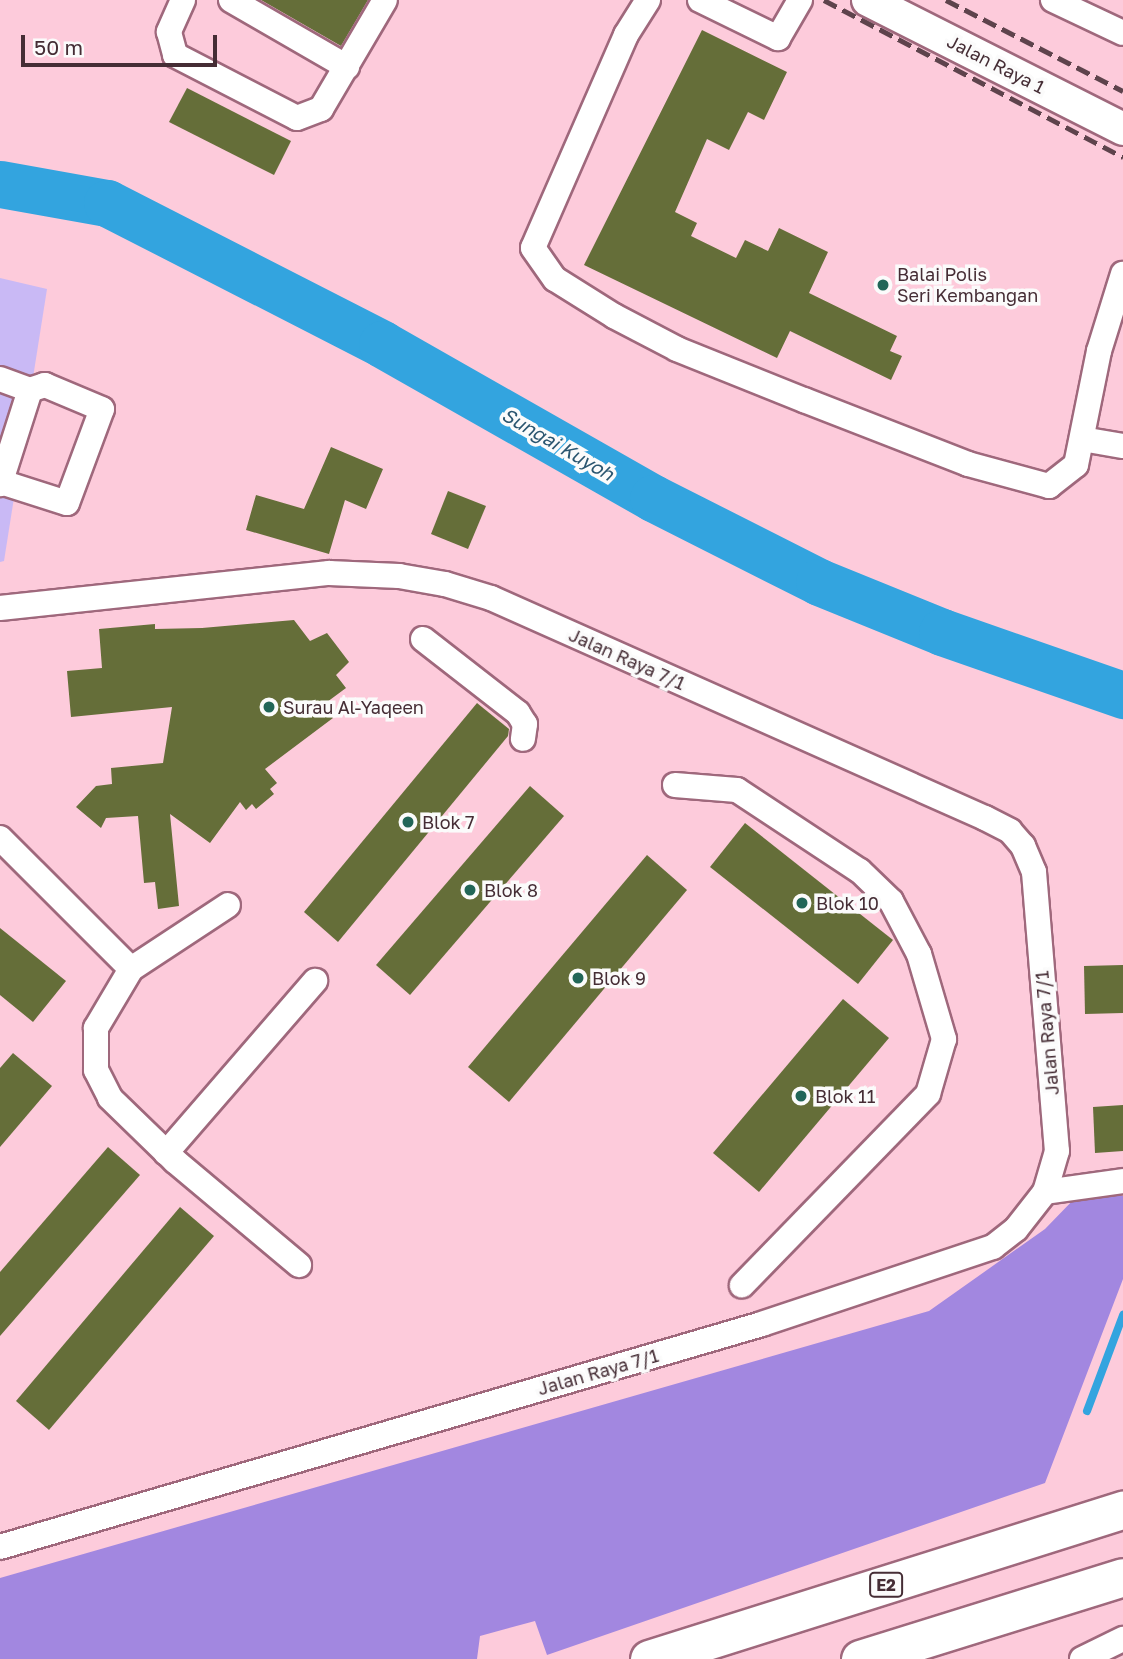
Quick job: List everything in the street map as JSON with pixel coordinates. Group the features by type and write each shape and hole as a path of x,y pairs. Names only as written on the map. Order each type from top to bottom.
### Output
{"highway":[{"name":"E2","path":"649,1659 1123,1510"},
{"path":"860,1659 1123,1577"}],"main road":[{"name":"Jalan Raya 1","path":"868,0 1123,129"}],"street":[{"path":"183,0 169,32 175,55 297,118 321,109 384,0"},
{"path":"231,0 347,67"},
{"path":"648,0 626,35 533,248 555,279 677,349 968,464 1049,485 1076,465 1099,351 1123,274"},
{"path":"700,0 778,38 800,0"},
{"path":"1053,0 1123,33"},
{"path":"0,379 30,390 45,386 102,409 67,503 0,483 30,390"},
{"path":"1082,439 1123,446"},
{"name":"Jalan Raya 7/1","path":"0,608 329,573 400,576 445,584 491,598 1010,831 1023,846 1034,872 1057,1151 1045,1192 1016,1229 980,1251 762,1324 0,1548"},
{"path":"424,639 518,713 525,724 523,739"},
{"path":"674,785 737,790 860,870 891,901 919,954 944,1039 928,1094 742,1285"},
{"path":"0,838 131,969"},
{"path":"228,905 131,969 96,1028 96,1070 110,1098 166,1153 299,1265"},
{"path":"166,1153 315,981"},
{"path":"1045,1192 1123,1181"},
{"path":"1082,1659 1123,1639"}],"shaded area":[{"path":"0,278 47,289 4,561 0,562"},
{"path":"1078,1195 1123,1196 1123,1279 1045,1483 547,1655 535,1621 480,1636 477,1659 0,1659 0,1578 929,1311 1045,1229"}],"building":[{"path":"261,0 368,0 341,46"},
{"path":"702,30 787,72 764,120 748,112 729,150 707,139 675,212 697,223 691,236 736,258 745,240 768,251 779,228 828,252 809,293 897,336 890,351 902,356 891,380 790,331 777,358 584,265"},
{"path":"187,88 291,141 274,175 169,122"},
{"path":"331,447 383,469 366,509 345,500 329,554 246,530 256,495 304,509"},
{"path":"448,491 486,506 468,549 431,534"},
{"path":"294,620 310,641 327,633 349,662 336,675 346,688 323,705 333,718 265,769 277,783 270,789 274,794 256,809 252,804 246,810 240,802 210,843 170,814 179,906 158,909 155,882 144,883 138,816 106,818 101,828 76,807 96,786 112,784 111,768 163,763 172,707 71,717 67,671 102,668 99,629 155,624 155,629 202,628"},
{"name":"Blok 7","path":"477,703 509,729 508,736 338,942 304,912"},
{"name":"Blok 8","path":"530,786 564,816 410,995 376,965"},
{"name":"Blok 10","path":"745,823 893,940 858,984 710,867"},
{"name":"Blok 9","path":"647,855 687,890 509,1102 468,1067"},
{"path":"0,928 66,981 33,1022 0,995"},
{"path":"1123,965 1123,1013 1085,1014 1084,966"},
{"name":"Blok 11","path":"843,999 889,1038 759,1192 713,1153"},
{"path":"13,1053 52,1086 0,1147 0,1068"},
{"path":"1123,1105 1123,1151 1095,1153 1093,1107"},
{"path":"108,1147 140,1175 0,1336 0,1272"},
{"path":"180,1207 214,1236 49,1430 16,1401"}],"waterway":[{"name":"Sungai Kuyoh","path":"0,184 107,203 382,344 653,498 819,582 942,632 1123,695"},
{"path":"1087,1411 1123,1315"}],"railway":[{"path":"824,0 1123,157"},
{"path":"946,0 1123,91"}],"place":[{"name":"Balai Polis Seri Kembangan","path":"883,285"},
{"name":"Surau Al-Yaqeen","path":"269,707"},
{"name":"Blok 7","path":"408,822"},
{"name":"Blok 8","path":"470,890"},
{"name":"Blok 10","path":"802,903"},
{"name":"Blok 9","path":"578,978"},
{"name":"Blok 11","path":"801,1096"}]}
